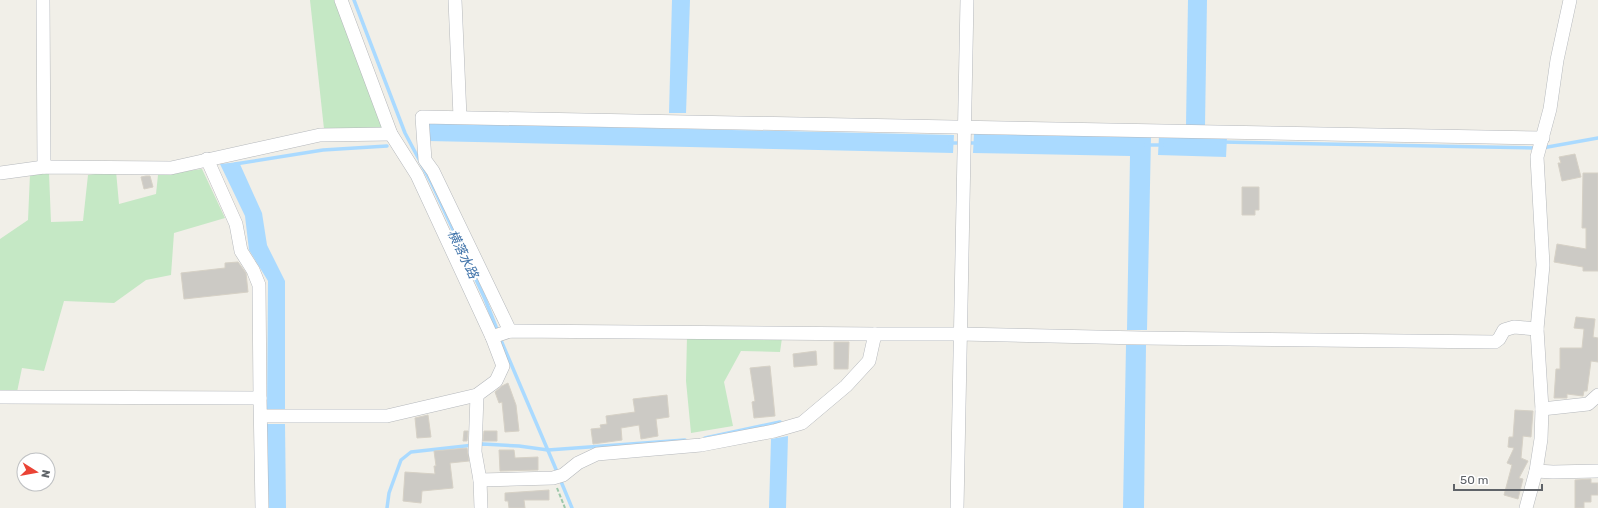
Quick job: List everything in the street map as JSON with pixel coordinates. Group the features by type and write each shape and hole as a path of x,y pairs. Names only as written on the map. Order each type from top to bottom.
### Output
{"street":[{"path":"43,0 44,167"},
{"path":"271,416 386,416 477,395 496,381 503,366 492,337 417,175 391,134 341,0"},
{"path":"455,0 460,117"},
{"path":"957,508 967,0"},
{"path":"1526,508 1536,470 1542,438 1538,329 1544,264 1537,156 1550,109 1557,60 1570,0"},
{"path":"510,331 433,170 425,160 422,116 1543,138"},
{"path":"0,173 44,167 171,168 320,135 391,134"},
{"path":"207,159 236,224 241,251 253,270 258,285 260,398 271,416 262,508"},
{"path":"417,175 433,170"},
{"path":"492,337 510,331 960,334 1137,338 1495,342 1499,339 1504,330 1514,327 1538,329"},
{"path":"480,480 558,476 578,463 597,454 701,445 802,423 850,381 869,361 875,334"},
{"path":"477,395 475,452 480,480 481,508"},
{"path":"1542,409 1588,404 1598,395"},
{"path":"0,397 260,398"},
{"path":"1536,470 1553,472 1598,471"}],"path":[{"path":"558,476 565,508"}],"green space":[{"path":"310,0 335,0 385,130 324,129"},
{"path":"202,169 225,218 174,233 171,275 146,280 114,303 64,301 44,371 22,368 17,392 0,392 0,239 28,220 30,174 49,173 51,222 83,221 88,175 116,171 119,204 156,194 158,175"},
{"path":"687,336 782,338 780,352 741,351 724,382 733,426 691,433 686,381"}],"water":[{"path":"672,0 690,0 686,113 669,113"},
{"path":"1188,0 1207,0 1205,125 1186,125"},
{"path":"428,123 954,135 953,153 428,141"},
{"path":"974,134 1151,137 1147,330 1127,330 1130,156 973,153"},
{"path":"1159,136 1227,138 1226,157 1158,155"},
{"path":"239,162 262,213 267,245 285,281 285,410 267,410 268,281 249,250 245,216 220,164"},
{"path":"1126,345 1146,345 1144,508 1123,508"},
{"path":"267,424 285,424 286,508 268,508"},
{"path":"788,436 786,508 769,508 771,439"}],"building":[{"path":"1575,154 1581,177 1562,181 1558,163 1561,163 1559,157"},
{"path":"1583,173 1598,173 1598,271 1583,271 1583,267 1554,262 1557,244 1586,249 1586,228 1582,228"},
{"path":"150,176 153,187 144,189 141,177"},
{"path":"1242,187 1259,187 1259,210 1255,210 1255,215 1242,215"},
{"path":"238,262 246,273 248,292 184,299 181,273 225,268 225,263"},
{"path":"1576,317 1595,319 1593,337 1598,338 1598,362 1591,361 1587,391 1584,391 1583,396 1567,394 1567,398 1554,398 1556,369 1560,369 1560,348 1582,348 1584,329 1574,328"},
{"path":"834,342 849,342 848,369 834,369"},
{"path":"816,351 817,365 794,367 793,354"},
{"path":"770,366 775,416 754,418 752,402 755,401 750,368"},
{"path":"508,383 516,405 519,431 505,432 502,402 499,403 495,392"},
{"path":"667,395 669,417 656,419 658,436 641,439 639,425 621,428 622,440 593,444 591,429 601,428 600,425 607,424 606,416 635,412 633,399"},
{"path":"1515,410 1533,411 1531,437 1523,436 1521,458 1528,461 1519,478 1523,479 1518,499 1504,495 1512,465 1507,463 1514,448 1508,447 1509,437 1513,437"},
{"path":"428,415 431,437 417,438 415,418"},
{"path":"464,431 468,431 467,441 463,441"},
{"path":"484,431 497,431 497,441 483,441"},
{"path":"467,448 469,461 450,463 453,488 422,491 421,503 403,501 405,472 435,474 434,466 436,466 434,451"},
{"path":"499,450 514,450 515,458 538,457 538,470 500,471"},
{"path":"1591,479 1591,483 1598,483 1598,495 1591,495 1591,502 1584,502 1584,508 1575,508 1575,480"},
{"path":"549,490 549,500 524,500 525,508 509,508 508,501 505,501 505,493"}],"waterway":[{"name":"横落水路","path":"354,0 405,133 432,184 485,299 498,332"},
{"path":"1542,148 1598,138"},
{"path":"1222,142 1536,148"},
{"path":"950,143 978,143"},
{"path":"1146,145 1162,145"},
{"path":"235,164 323,150 387,146"},
{"name":"横落水路","path":"500,338 558,474"},
{"path":"705,438 780,422 780,427"},
{"path":"387,508 389,493 401,460 411,452 483,444 519,446 548,450 685,440"},
{"name":"横落水路","path":"560,479 572,508"}]}
